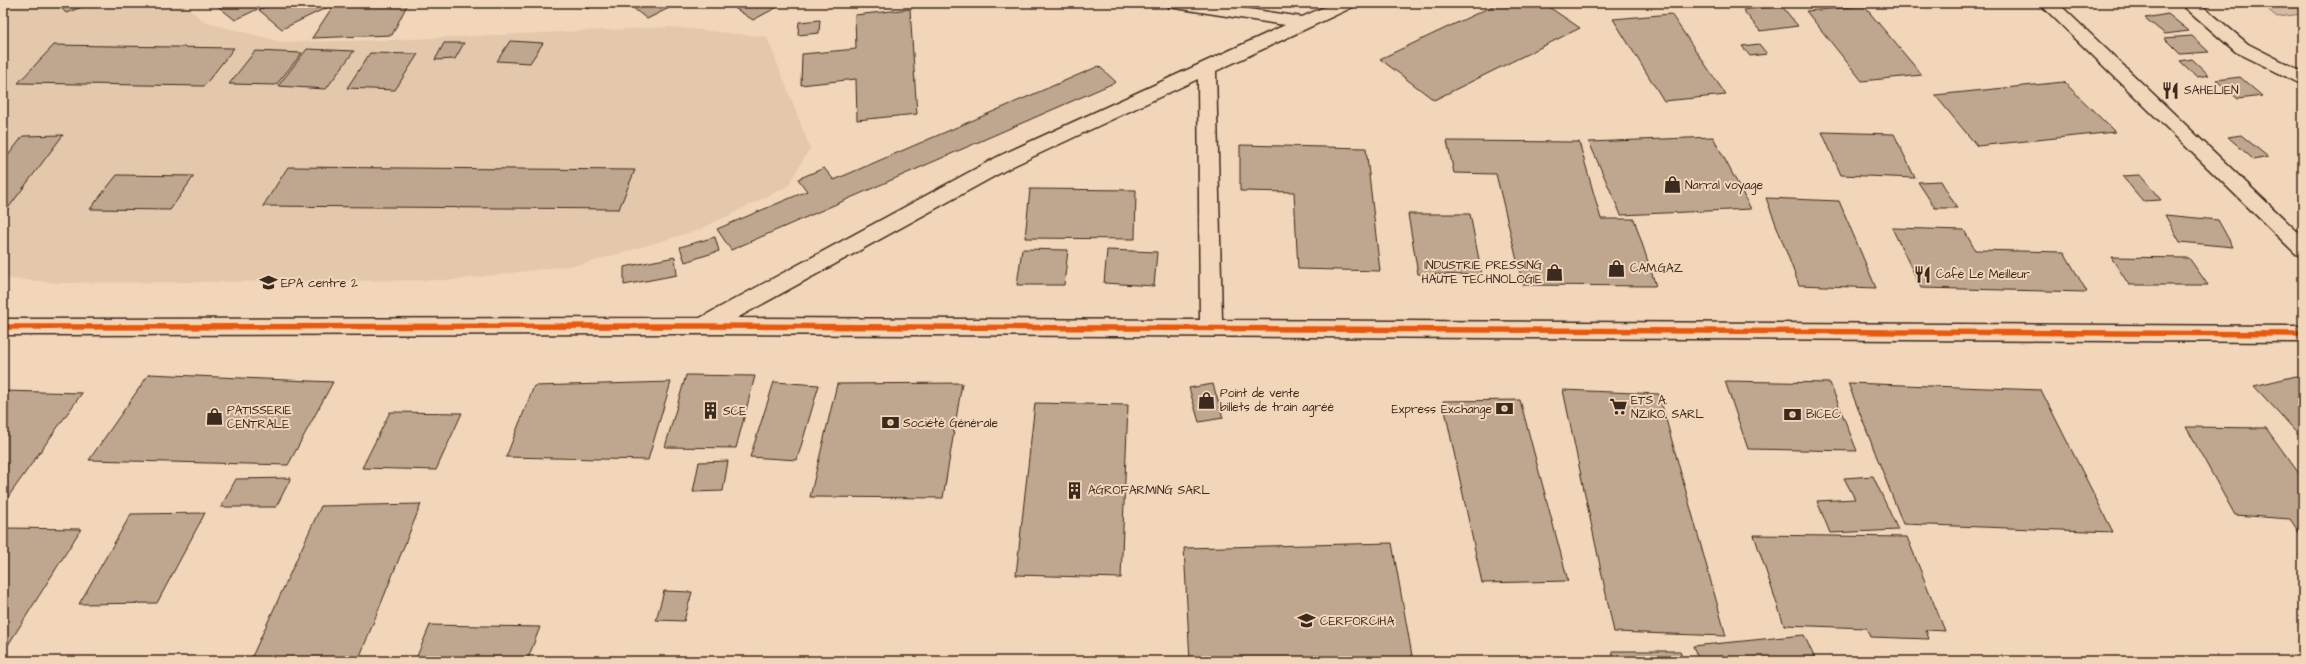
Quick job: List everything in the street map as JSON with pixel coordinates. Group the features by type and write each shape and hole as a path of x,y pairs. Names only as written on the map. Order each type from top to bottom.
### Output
{"street":[{"path":"1175,3 1306,23"},
{"path":"704,326 1006,161 1347,3"},
{"path":"2048,3 2303,249"},
{"path":"2189,3 2242,48 2303,79"},
{"path":"1207,69 1212,329"},
{"path":"3,327 704,326 2303,334"}],"shaded area":[{"path":"21,3 182,3 204,22 282,42 392,40 671,27 767,37 810,148 788,186 699,230 584,264 454,280 57,283 3,278 3,23 8,9"},
{"path":"2260,3 2303,3 2303,14 2277,17"}],"building":[{"path":"57,3 92,3 66,13"},
{"path":"214,3 270,3 235,20"},
{"path":"273,3 323,3 328,7 282,29 259,10"},
{"path":"408,3 392,35 312,38 333,6"},
{"path":"581,3 600,3 587,9"},
{"path":"627,3 679,3 647,19"},
{"path":"727,3 785,3 753,20"},
{"path":"1499,3 1543,3 1580,28 1434,100 1380,59"},
{"path":"1781,5 1798,26 1760,31 1743,10"},
{"path":"1864,6 1922,75 1862,81 1806,11"},
{"path":"910,9 917,114 857,120 856,79 801,85 802,54 856,49 855,15"},
{"path":"1671,14 1726,95 1664,101 1613,19"},
{"path":"2168,14 2189,31 2165,34 2145,18"},
{"path":"820,20 819,33 798,35 799,22"},
{"path":"2192,36 2209,52 2180,54 2164,38"},
{"path":"510,41 543,43 530,63 497,61"},
{"path":"444,43 464,43 455,59 435,60"},
{"path":"1759,44 1767,54 1750,56 1742,46"},
{"path":"54,45 234,48 204,86 18,83"},
{"path":"307,49 354,51 326,89 278,86"},
{"path":"255,51 302,53 276,85 229,84"},
{"path":"370,53 418,54 395,90 347,88"},
{"path":"2192,59 2209,75 2197,77 2180,61"},
{"path":"1099,66 1116,82 731,250 717,229 807,191 798,179 824,168 834,180"},
{"path":"2240,77 2262,96 2238,99 2216,80"},
{"path":"2064,82 2115,132 1977,146 1935,95"},
{"path":"1822,132 1894,134 1915,178 1841,175"},
{"path":"63,135 3,215 3,162 23,136"},
{"path":"2241,135 2268,157 2254,160 2228,137"},
{"path":"1713,137 1751,209 1621,215 1589,142"},
{"path":"1447,141 1579,142 1601,219 1634,219 1656,286 1523,285 1496,174 1454,173"},
{"path":"1240,145 1366,148 1380,271 1298,269 1294,192 1240,191"},
{"path":"288,167 635,170 619,209 263,206"},
{"path":"117,175 194,176 170,210 90,209"},
{"path":"2140,175 2161,200 2143,201 2122,176"},
{"path":"1941,181 1957,208 1935,208 1918,182"},
{"path":"1030,189 1136,190 1135,239 1025,238"},
{"path":"1766,198 1839,201 1876,288 1799,285"},
{"path":"1408,214 1470,214 1482,275 1418,274"},
{"path":"2165,215 2218,220 2233,247 2180,242"},
{"path":"1892,228 1964,230 1975,250 2064,252 2087,292 1921,288"},
{"path":"715,237 719,251 685,262 680,247"},
{"path":"1022,249 1068,250 1064,285 1017,285"},
{"path":"1107,250 1157,252 1154,286 1104,283"},
{"path":"675,257 677,275 624,285 624,267"},
{"path":"2111,257 2189,258 2208,285 2129,285"},
{"path":"149,374 333,382 288,465 89,460"},
{"name":"SCE","path":"686,375 755,376 736,448 665,447"},
{"path":"2296,376 2303,378 2303,439 2254,386"},
{"path":"1725,381 1830,383 1857,451 1748,449"},
{"path":"671,382 648,460 506,457 534,386"},
{"path":"774,382 819,385 797,460 750,457"},
{"path":"962,383 943,498 810,497 837,384"},
{"path":"1848,383 2041,390 2113,532 1903,524"},
{"path":"1213,384 1223,418 1199,422 1189,388"},
{"path":"1563,390 1659,394 1726,636 1614,632"},
{"path":"3,391 82,393 3,504"},
{"path":"1520,400 1568,581 1482,583 1443,401"},
{"name":"AGROFARMING SARL","path":"1035,403 1128,405 1121,578 1016,575"},
{"path":"390,412 462,413 436,470 362,468"},
{"path":"2186,427 2266,428 2303,479 2303,538 2290,519 2235,515"},
{"path":"728,461 723,491 693,492 699,462"},
{"path":"1873,476 1898,530 1830,533 1817,501 1855,499 1844,478"},
{"path":"291,478 276,507 221,507 236,479"},
{"path":"421,504 358,661 250,661 321,506"},
{"path":"205,513 157,603 79,604 131,514"},
{"path":"5,528 81,529 3,653 3,530"},
{"path":"1754,535 1907,537 1945,631 1926,630 1929,639 1870,637 1866,628 1784,625"},
{"path":"1392,543 1413,661 1190,661 1184,548"},
{"path":"664,591 692,592 684,621 656,620"},
{"path":"430,625 540,627 527,661 415,661"},
{"path":"1804,635 1816,661 1699,661 1693,646"},
{"path":"1612,651 1680,651 1683,661 1615,661"}],"cycle path":[{"path":"3,327 704,326 2303,334"}],"place":[{"name":"SAHELIEN","path":"2171,90"},
{"name":"Narral voyage","path":"1672,185"},
{"name":"CAM.GAZ","path":"1617,268"},
{"name":"INDUSTRIE PRESSING HAUTE TECHNOLOGIE","path":"1555,272"},
{"name":"Café Le Meilleur","path":"1923,274"},
{"name":"EPA centre 2","path":"268,283"},
{"name":"Point de vente billets de train agréé","path":"1207,400"},
{"name":"ETS A. NZIKO. SARL","path":"1618,407"},
{"name":"Express Exchange","path":"1505,409"},
{"name":"SCE","path":"710,411"},
{"name":"BICEC","path":"1793,414"},
{"name":"PATISSERIE CENTRALE","path":"214,417"},
{"name":"Société Générale","path":"890,423"},
{"name":"AGROFARMING SARL","path":"1075,490"},
{"name":"CERFORCIHA","path":"1307,621"}]}
